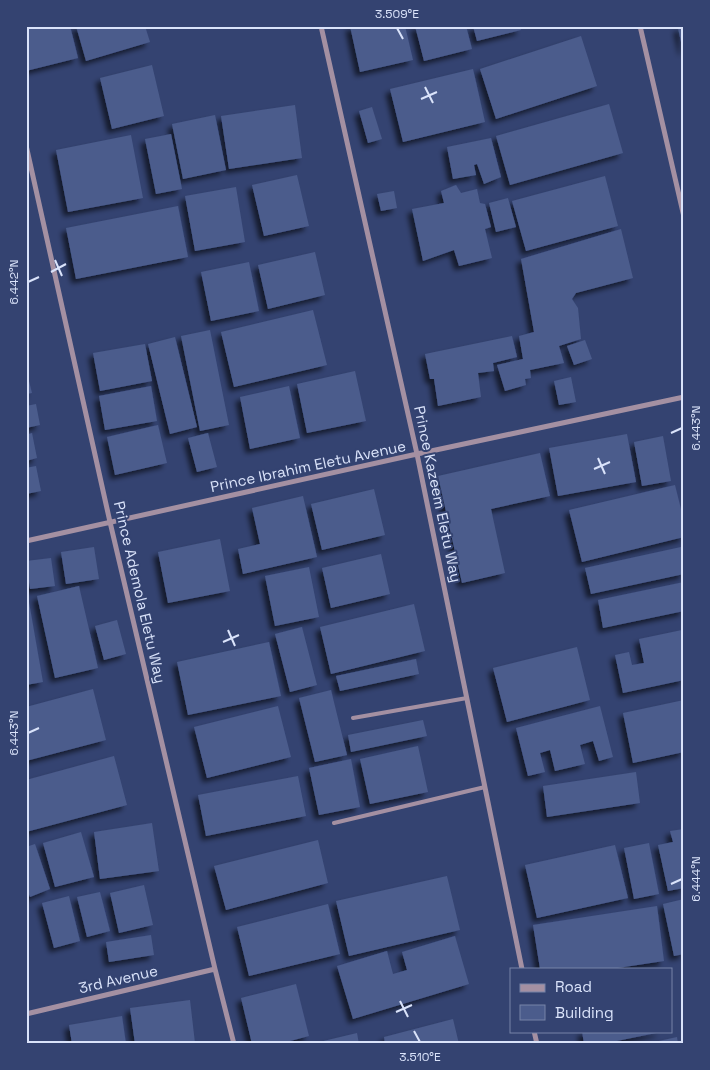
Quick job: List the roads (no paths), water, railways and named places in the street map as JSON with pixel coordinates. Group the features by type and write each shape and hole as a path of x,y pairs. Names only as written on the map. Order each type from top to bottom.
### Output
{"street":[{"name":"Prince Kazeem Eletu Way","path":"321,26 417,454 522,968"},
{"path":"640,26 684,217"},
{"name":"Prince Ademola Eletu Way","path":"26,145 110,522 234,1044"},
{"name":"Prince Ibrahim Eletu Avenue","path":"26,542 417,454 684,397"},
{"name":"3rd Avenue","path":"26,1014 215,968"}],"lane":[{"path":"353,718 467,698"},
{"path":"334,824 485,787"}]}
